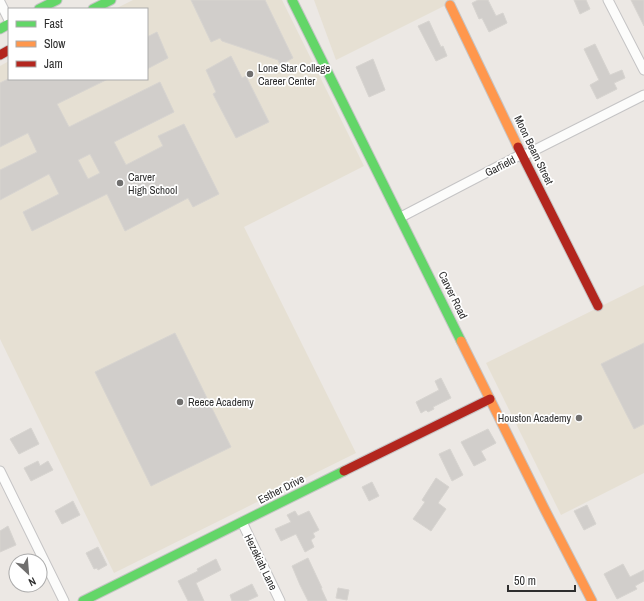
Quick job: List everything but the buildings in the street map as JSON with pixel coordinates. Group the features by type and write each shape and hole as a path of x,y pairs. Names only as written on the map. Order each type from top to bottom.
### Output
{"street":[{"path":"41,8 58,0"},
{"path":"95,8 111,0"},
{"name":"Carver Road","path":"292,0 401,217 544,508 592,601"},
{"path":"608,0 644,70"},
{"path":"0,2 8,18"},
{"name":"Moon Beam Street","path":"450,5 598,306"},
{"name":"Garfield","path":"401,217 522,154 527,154 644,95"},
{"name":"Esther Drive","path":"83,601 490,399"},
{"path":"0,471 64,601"},
{"name":"Hezekiah Lane","path":"242,522 280,601"}],"shaded area":[{"path":"133,0 282,0 364,166 244,227 356,453 114,573 0,339 0,66 8,62 8,80 148,80 148,8 117,8"},
{"path":"314,0 456,0 336,60"},
{"name":"Houston Academy","path":"644,285 644,473 561,515 486,363"}],"traffic: fast":[{"path":"41,8 57,0"},
{"path":"95,8 111,0"},
{"path":"292,0 461,341"},
{"path":"0,29 8,25"},
{"path":"83,601 344,471"}],"traffic: slow":[{"path":"450,5 518,147"},
{"path":"461,341 592,601"}],"traffic: jam":[{"path":"0,55 8,51"},
{"path":"518,147 598,306"},
{"path":"344,471 490,399"}],"place":[{"name":"Lone Star College Career Center","path":"250,74"},
{"name":"Carver High School","path":"120,183"},
{"name":"Reece Academy","path":"180,402"},
{"name":"Houston Academy","path":"579,418"}]}
